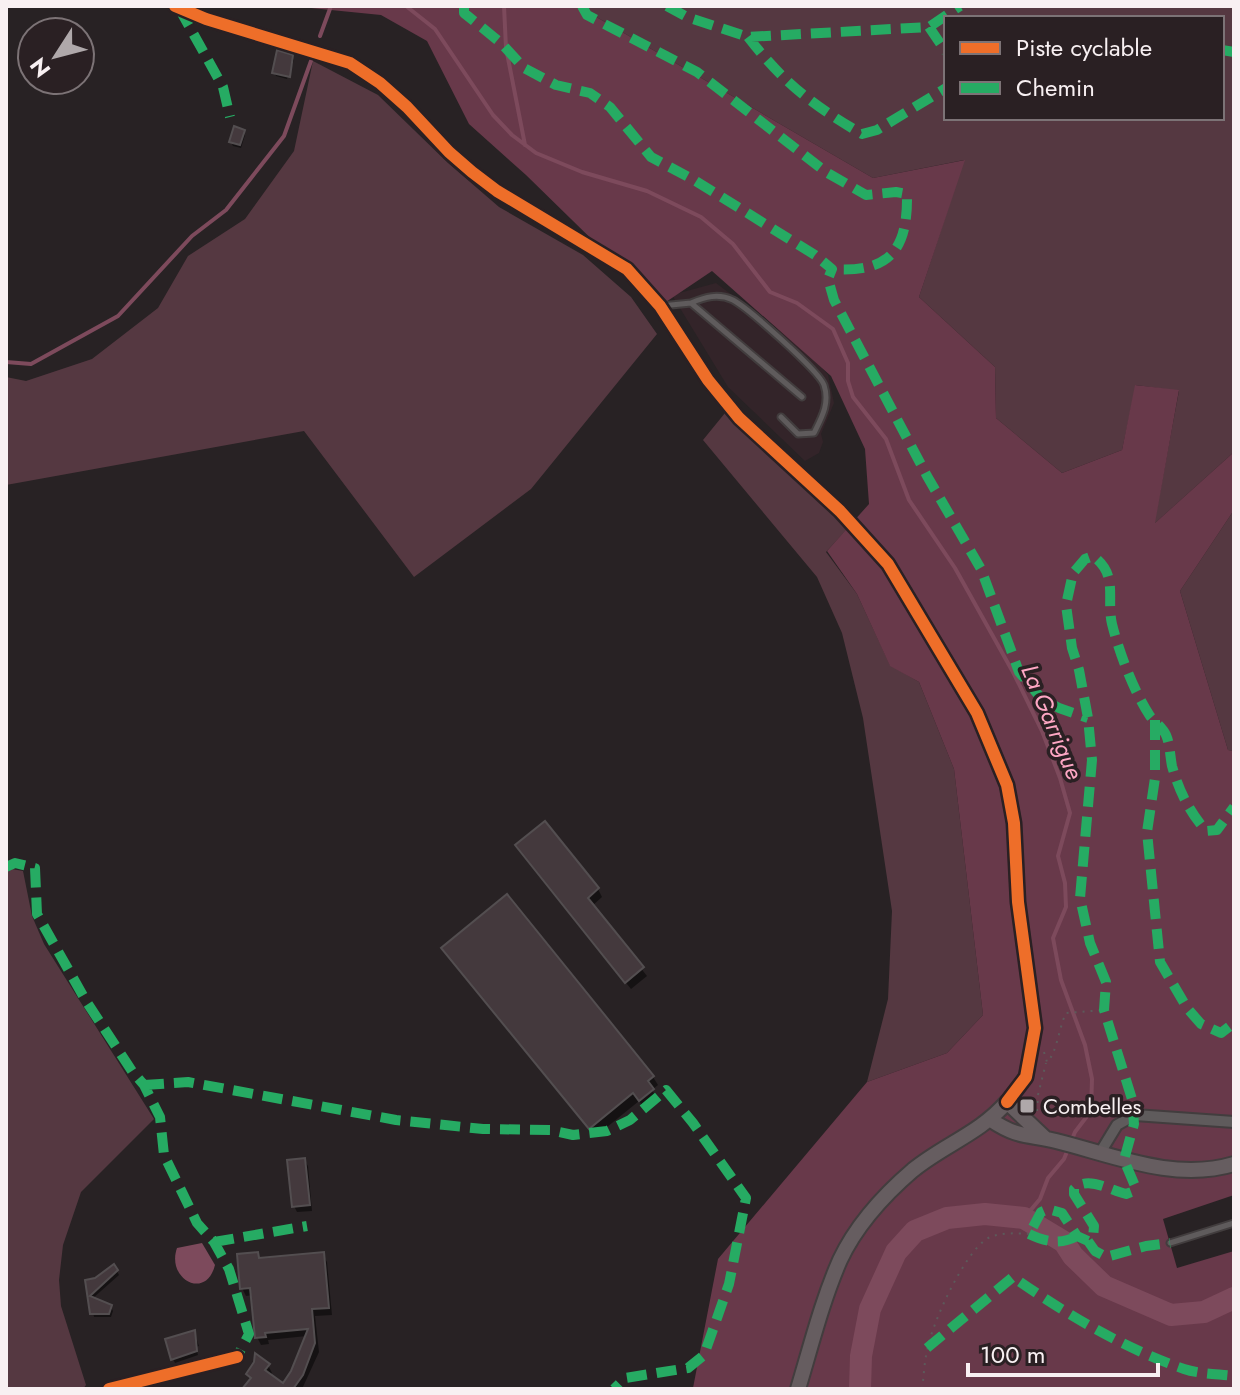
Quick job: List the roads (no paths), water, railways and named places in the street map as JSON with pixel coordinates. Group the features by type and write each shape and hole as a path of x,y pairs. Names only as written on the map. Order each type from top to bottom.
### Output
{"main road":[{"path":"798,1389 841,1259 880,1202 915,1168 991,1120 1007,1102 1052,1140"},
{"path":"991,1120 1010,1132 1027,1137 1052,1140 1152,1166 1209,1169 1234,1164"}],"street":[{"path":"175,6 206,19 350,63 389,91 472,172 497,191 627,269 660,306 708,380 739,418 840,511 888,564 977,713 1007,785 1014,823 1018,902 1035,1028 1026,1077 1007,1102"},
{"path":"1100,1153 1117,1125 1135,1115 1234,1122"},
{"path":"109,1389 237,1357"}],"lane":[{"path":"660,306 691,303 709,295 732,300 808,363 824,384 827,406 814,433 798,434 781,417"},
{"path":"691,303 802,397"},
{"path":"1170,1243 1234,1223"}],"waterway":[{"path":"320,36 331,6"},
{"name":"La Garrigue","path":"406,6 435,29 493,115 512,135 536,153 582,172 647,191 701,217 733,244 770,292 797,303 833,329 848,363 848,381 853,397 886,439 909,500 955,568 1014,674 1042,731 1070,813 1058,856 1065,883 1066,907 1053,938 1061,980 1085,1045 1092,1079 1091,1111 1075,1132 1064,1159 1048,1178 1040,1199 1024,1218"},
{"path":"504,6 506,48 525,145"},
{"path":"6,362 31,364 118,316 192,236 226,210 284,136 311,61"},
{"path":"860,1389 861,1356 870,1309 896,1252 915,1231 947,1218 985,1214 1024,1218 1064,1242 1073,1256 1104,1286 1171,1315 1204,1312 1234,1298"}],"place":[{"name":"Combelles","path":"1027,1106"}]}
